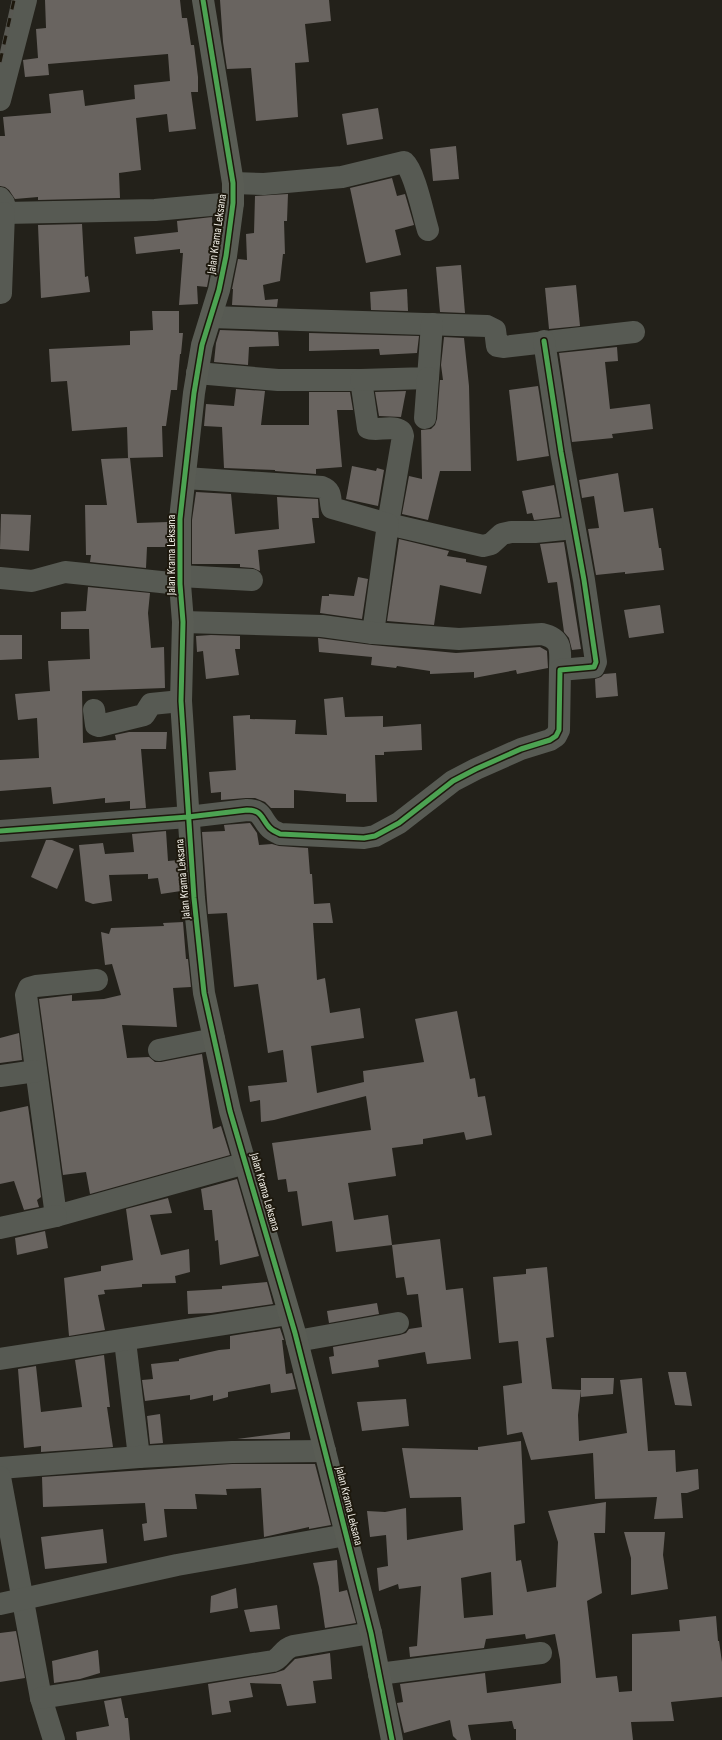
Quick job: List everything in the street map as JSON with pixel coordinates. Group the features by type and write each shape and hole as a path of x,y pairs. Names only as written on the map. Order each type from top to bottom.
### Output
{"street":[{"path":"0,100 26,0"},
{"name":"Jalan Krama Leksana","path":"203,0 233,193 226,256 219,290 202,345 197,373 180,519 180,580 183,622 181,700 188,817 204,993 230,1110 297,1341 371,1633 392,1740"},
{"path":"1,293 2,206 155,210 233,193 264,184 342,177 404,162 408,166 412,176 428,230"},
{"path":"211,317 487,326 495,330 497,346 503,347 544,341 634,332"},
{"path":"425,418 432,324"},
{"path":"544,341 574,528 584,580 596,665 594,667 560,670"},
{"path":"197,373 278,380 428,378"},
{"path":"361,380 368,428 399,429 403,432 388,524 373,633"},
{"path":"185,478 322,487 330,493 332,508 388,524 483,546 491,544 502,534 511,532 535,532 574,528"},
{"path":"0,578 32,581 64,572 180,580 252,580"},
{"path":"0,831 188,817 255,810 260,813 269,827 280,834 364,838 375,836 399,823 453,781 514,752 550,740 556,736 559,730 560,651 557,641 546,635 459,639 373,633 322,626 183,622"},
{"path":"94,710 95,722 96,725 99,726 144,715 149,706 154,703 181,700"},
{"path":"56,1216 26,995 29,988 97,980"},
{"path":"159,1050 214,1039"},
{"path":"0,1076 36,1071"},
{"path":"0,1228 56,1216 246,1163"},
{"path":"0,1359 125,1341 289,1314"},
{"path":"297,1341 398,1323"},
{"path":"125,1341 139,1457"},
{"path":"0,1468 139,1457 232,1452 325,1451"},
{"path":"0,1477 41,1698 54,1740"},
{"path":"0,1604 177,1565 346,1535"},
{"path":"41,1698 273,1661 280,1657 283,1651 293,1646 371,1633"},
{"path":"379,1674 541,1653"}],"building":[{"path":"45,0 180,0 182,18 187,18 191,45 194,45 198,77 198,92 191,92 196,129 169,132 167,114 136,118 141,170 119,173 120,198 38,200 38,197 15,199 9,190 0,186 0,136 5,136 3,117 51,113 49,94 83,90 85,106 135,99 134,85 170,81 168,54 48,64 49,75 25,77 23,60 38,58 36,29 46,28"},
{"path":"220,0 329,0 331,21 305,24 309,62 295,63 298,117 256,121 251,68 227,69 223,42"},
{"path":"378,108 383,139 347,145 342,114"},
{"path":"456,146 459,179 433,181 430,149"},
{"path":"392,178 397,196 405,194 414,225 395,230 401,255 366,263 350,188"},
{"path":"288,194 287,221 284,221 285,254 283,254 280,281 263,285 265,300 278,299 277,307 232,305 232,289 238,259 247,260 246,234 254,233 255,196"},
{"path":"212,217 214,249 207,287 197,286 198,304 179,305 183,253 180,253 180,249 136,254 134,237 178,232 177,221"},
{"path":"82,224 85,277 88,276 90,292 41,298 38,225"},
{"path":"461,265 465,313 440,312 436,267"},
{"path":"576,285 580,326 549,329 545,288"},
{"path":"407,289 408,311 371,310 370,292"},
{"path":"152,311 179,311 179,333 183,333 177,390 171,390 166,426 162,426 163,457 128,458 127,427 72,431 67,381 51,382 49,349 130,345 130,331 153,330"},
{"path":"220,330 278,332 279,346 249,347 248,365 214,362 216,343"},
{"path":"309,333 419,336 417,353 380,355 379,349 309,351"},
{"path":"444,337 464,338 469,386 471,471 440,471 428,520 402,514 409,476 422,479 421,430 431,429 435,425 437,419 440,380 443,380 441,365"},
{"path":"617,347 618,361 605,362 610,409 650,404 653,429 612,434 613,438 572,442 559,353"},
{"path":"538,386 549,456 517,461 509,390"},
{"path":"236,389 265,391 261,425 309,425 309,392 350,392 353,410 337,410 342,467 316,469 316,474 275,470 224,468 222,427 204,426 206,404 234,406"},
{"path":"406,391 401,417 379,416 375,392"},
{"path":"130,458 137,523 168,522 168,547 147,547 146,568 90,562 91,555 86,555 85,505 107,505 101,459"},
{"path":"352,466 376,471 377,468 384,470 378,506 346,499"},
{"path":"618,473 624,512 653,508 664,570 596,575 588,529 599,528 594,496 582,498 579,480"},
{"path":"554,485 560,517 534,520 532,513 527,514 522,491"},
{"path":"196,492 231,494 235,534 279,529 277,497 318,499 319,518 312,518 315,543 258,550 260,571 253,568 240,567 240,564 192,564 192,520"},
{"path":"1,514 31,515 29,551 0,549"},
{"path":"399,539 449,551 447,556 466,559 466,562 487,566 481,594 440,585 434,625 387,621"},
{"path":"564,542 581,649 572,650 569,638 564,632 557,582 548,583 540,544"},
{"path":"358,577 368,579 362,619 320,613 322,596 329,596 329,594 354,596"},
{"path":"88,587 150,593 148,613 151,648 164,647 165,688 82,691 83,743 116,740 115,735 129,732 167,732 166,749 141,749 146,808 130,809 130,801 105,803 105,798 53,804 51,787 0,791 0,760 39,758 37,718 18,720 15,694 50,691 48,661 90,659 89,629 61,629 61,612 86,611"},
{"path":"660,605 664,633 629,638 624,610"},
{"path":"0,635 22,635 22,659 0,660"},
{"path":"196,636 240,636 240,649 235,649 239,675 206,679 203,651 197,652"},
{"path":"318,638 456,653 540,647 547,651 548,668 517,674 516,670 474,678 474,672 430,674 430,671 397,666 396,668 371,665 372,657 319,652"},
{"path":"616,673 618,696 596,698 595,679 604,674"},
{"path":"343,697 345,717 383,716 383,727 421,724 422,750 384,752 384,755 375,755 377,802 346,802 346,794 294,790 294,808 271,808 265,802 255,798 221,800 221,792 211,793 209,772 236,770 233,716 250,715 250,719 296,720 295,734 327,735 324,699"},
{"path":"250,823 257,833 259,845 272,844 279,846 308,848 310,874 312,874 314,904 330,903 333,923 313,923 317,980 325,978 330,1013 360,1008 364,1038 311,1046 317,1093 364,1082 363,1071 424,1062 415,1019 457,1011 470,1079 475,1078 478,1097 485,1096 492,1135 466,1140 464,1132 423,1139 423,1144 392,1148 396,1176 348,1183 354,1220 388,1215 392,1245 336,1252 332,1221 302,1226 297,1191 288,1192 286,1179 278,1180 272,1143 371,1130 366,1096 261,1122 260,1100 250,1102 248,1086 287,1082 283,1050 268,1053 258,984 234,987 227,913 208,914 202,832 225,831 224,825"},
{"path":"166,831 168,861 179,860 181,891 161,894 158,878 148,879 148,874 109,875 112,901 93,904 85,901 79,845 103,843 105,854 134,852 132,834"},
{"path":"46,840 52,840 74,849 57,889 31,877"},
{"path":"183,922 186,959 188,959 191,987 173,988 177,1027 122,1025 127,1058 149,1057 155,1062 161,1062 202,1054 213,1129 221,1126 230,1155 90,1194 86,1172 63,1175 39,999 72,995 72,1001 104,999 121,995 112,964 105,965 101,932 109,934 111,928 164,926 163,923"},
{"path":"19,1033 22,1060 0,1063 0,1038"},
{"path":"28,1106 41,1197 37,1200 39,1207 24,1210 14,1181 0,1184 0,1112"},
{"path":"237,1179 259,1256 220,1265 218,1240 215,1241 212,1210 204,1210 201,1189"},
{"path":"168,1198 172,1213 150,1215 161,1255 189,1249 190,1272 175,1276 176,1283 142,1284 142,1287 104,1290 105,1294 98,1295 105,1330 69,1336 64,1278 101,1271 101,1266 133,1260 126,1209"},
{"path":"45,1231 48,1248 17,1255 15,1238"},
{"path":"440,1239 446,1290 463,1288 471,1359 427,1364 425,1352 378,1360 379,1367 332,1374 329,1357 334,1356 333,1347 400,1335 406,1333 409,1329 422,1327 418,1294 407,1295 404,1277 396,1278 392,1245"},
{"path":"547,1267 554,1337 546,1338 552,1389 581,1390 578,1415 579,1441 627,1433 620,1380 642,1378 648,1451 675,1450 676,1472 698,1469 699,1489 687,1493 681,1493 683,1518 654,1519 657,1497 595,1499 593,1453 531,1460 522,1432 507,1435 503,1386 522,1383 518,1341 499,1343 493,1277 526,1274 526,1269"},
{"path":"267,1282 273,1304 211,1313 188,1314 187,1291 222,1289 222,1286"},
{"path":"377,1303 379,1314 329,1323 327,1311"},
{"path":"280,1328 284,1340 282,1340 286,1374 292,1373 296,1389 271,1393 270,1384 228,1392 228,1397 213,1401 213,1395 190,1400 190,1395 145,1401 142,1380 153,1379 151,1364 179,1361 179,1359 230,1349 230,1336"},
{"path":"104,1355 110,1407 107,1407 113,1447 41,1452 41,1446 24,1448 18,1369 36,1366 41,1412 82,1407 75,1360"},
{"path":"668,1372 686,1372 692,1406 675,1405"},
{"path":"581,1378 614,1378 613,1394 581,1397"},
{"path":"406,1399 409,1426 362,1431 357,1402"},
{"path":"160,1414 163,1443 150,1444 147,1416"},
{"path":"290,1432 290,1439 237,1439"},
{"path":"521,1441 525,1523 514,1525 516,1561 521,1560 527,1592 556,1587 558,1542 548,1511 606,1502 605,1533 594,1533 602,1593 587,1601 596,1678 617,1676 619,1692 632,1691 632,1634 680,1631 679,1620 716,1616 718,1641 722,1662 722,1697 671,1702 674,1721 631,1722 633,1740 516,1740 516,1729 514,1729 512,1721 468,1725 471,1740 457,1740 453,1736 450,1720 404,1733 397,1703 403,1702 400,1684 485,1673 487,1693 561,1683 560,1660 555,1634 526,1639 525,1634 486,1639 484,1648 410,1657 409,1647 417,1646 421,1586 399,1589 398,1584 379,1591 377,1568 388,1566 386,1535 370,1537 367,1511 385,1512 406,1508 407,1540 463,1530 461,1497 410,1498 402,1448 478,1450 478,1447","holes":["491,1572 493,1615 464,1618 461,1578"]},
{"path":"232,1464 315,1464 331,1525 309,1529 309,1527 264,1537 261,1488 226,1489 227,1495 195,1494 197,1509 164,1509 167,1537 144,1541 142,1524 147,1523 145,1503 43,1507 42,1477"},
{"path":"103,1529 107,1563 45,1569 41,1537"},
{"path":"624,1532 665,1532 663,1555 668,1589 631,1595 631,1558"},
{"path":"337,1560 339,1592 347,1590 356,1623 325,1628 319,1587 313,1563"},
{"path":"236,1588 238,1608 210,1613 211,1596"},
{"path":"277,1605 280,1629 250,1632 244,1610"},
{"path":"16,1631 25,1678 0,1682 0,1633"},
{"path":"98,1650 100,1673 80,1679 54,1683 52,1661"},
{"path":"330,1653 332,1679 313,1681 316,1703 287,1706 281,1684 250,1683 253,1697 229,1701 231,1712 212,1715 208,1684 275,1673 284,1670 295,1659"},
{"path":"121,1698 125,1718 128,1718 130,1740 77,1740 76,1732 109,1726 104,1701"}],"railway":[{"path":"0,62 14,0"}],"cycle path":[{"path":"203,0 233,183 233,203 226,256 219,290 202,345 194,393 180,519 180,584 183,622 181,701 194,898 204,993 230,1111 295,1333 371,1633 392,1740"},
{"path":"0,831 188,817 252,810 261,815 266,824 280,834 364,838 375,836 399,823 453,781 521,749 550,740 556,736 559,730 560,670 594,667 596,662 584,580 561,452 544,341"}]}
